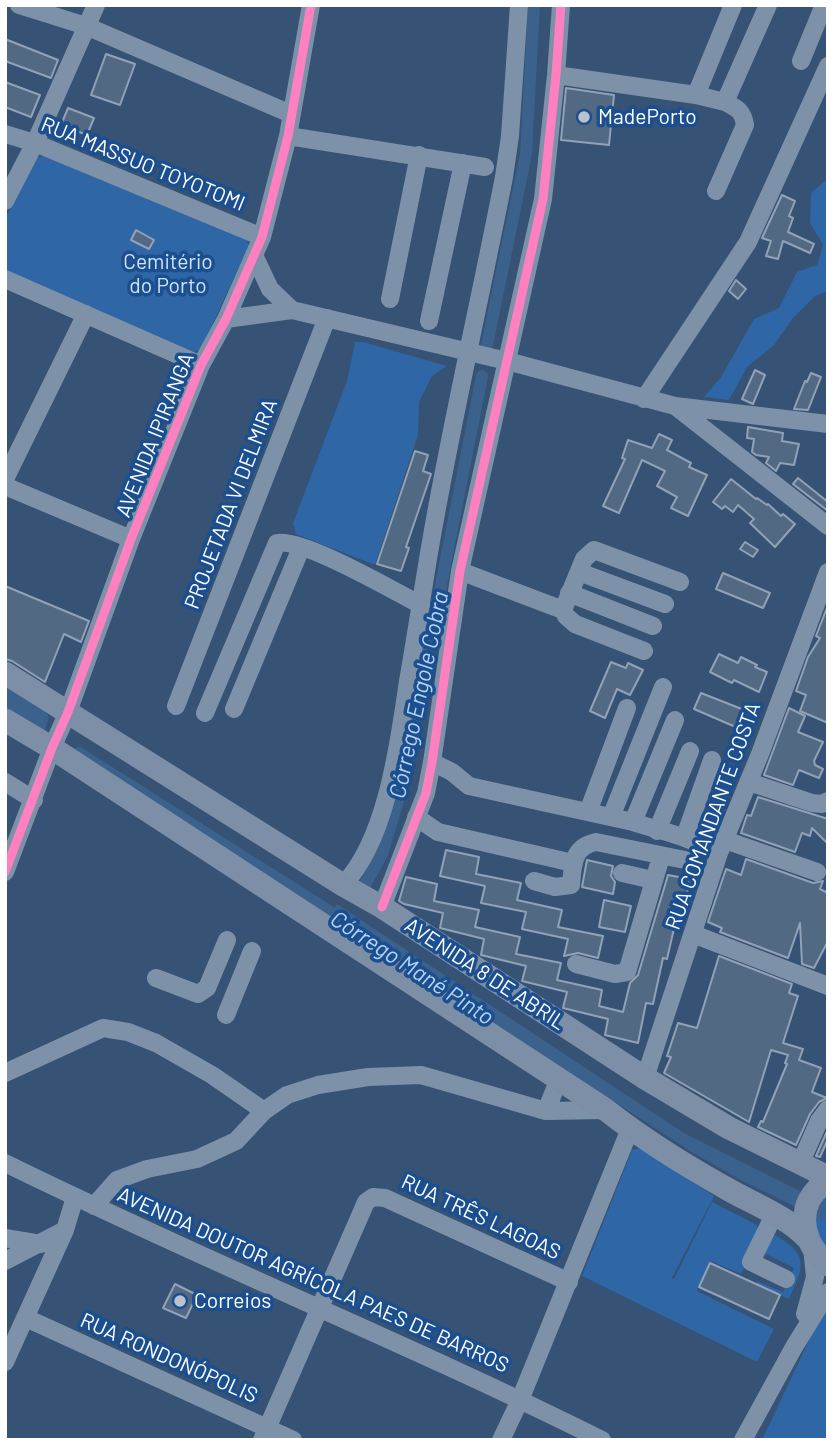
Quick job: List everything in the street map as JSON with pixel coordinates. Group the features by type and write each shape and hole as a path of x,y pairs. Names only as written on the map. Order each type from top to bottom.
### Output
{"main road":[{"name":"AVENIDA 8 DE ABRIL","path":"5,673 342,885 382,907 645,1078 729,1128 800,1164 823,1183 803,1214 809,1242"},
{"path":"5,720 53,747 606,1110 630,1129 794,1226 828,1265"}],"street":[{"path":"19,5 86,26 291,114"},
{"path":"5,201 35,143 96,5"},
{"name":"AVENIDA IPIRANGA","path":"5,872 131,539 201,365 226,319 262,237 288,136 311,5"},
{"path":"342,885 352,876 379,820 396,756 433,531 505,177 519,5"},
{"path":"382,907 426,793 460,571 543,199 561,5"},
{"path":"696,94 733,5"},
{"path":"725,102 768,5"},
{"path":"801,61 824,5"},
{"path":"644,399 748,242 828,66"},
{"path":"556,75 696,94 739,109 744,116 745,125 716,191"},
{"name":"RUA MASSUO TOYOTOMI","path":"5,134 35,143 262,237"},
{"path":"288,136 485,167"},
{"path":"390,299 419,155"},
{"path":"429,321 463,163"},
{"path":"254,255 270,289 292,310"},
{"path":"5,279 201,365"},
{"path":"226,319 292,310 507,361 675,406 828,425"},
{"path":"5,479 86,314"},
{"name":"PROJETADA VI DELMIRA","path":"176,706 327,318"},
{"path":"675,406 828,526"},
{"path":"5,486 131,539"},
{"path":"205,713 274,546 282,542 368,575 421,605"},
{"path":"234,709 301,548"},
{"path":"644,651 575,624 566,616 566,601 584,559 594,550 680,582"},
{"path":"460,571 653,626"},
{"path":"579,572 665,604"},
{"name":"RUA COMANDANTE COSTA","path":"645,1078 724,840 749,782 828,572"},
{"path":"611,817 663,687"},
{"path":"588,812 627,709"},
{"path":"633,821 675,720"},
{"path":"657,831 690,751"},
{"path":"685,836 712,760"},
{"path":"432,762 452,772 470,786 633,821 657,831 685,836 701,845"},
{"path":"5,782 34,800"},
{"path":"749,782 812,803 822,804 828,800"},
{"path":"416,817 438,832 573,863"},
{"path":"724,840 817,872"},
{"path":"534,881 555,887 571,885 573,863 584,844 596,842 685,860"},
{"path":"576,964 615,974 627,972 661,857"},
{"path":"622,873 653,880"},
{"path":"693,934 828,986"},
{"path":"156,978 198,994 207,988 228,940"},
{"path":"226,1015 252,951"},
{"path":"5,1073 103,1028 128,1032 156,1043 264,1111"},
{"path":"94,1206 117,1180 147,1169 197,1159 236,1141 264,1111 287,1095 318,1085 368,1077 421,1075 546,1111 606,1110"},
{"path":"546,1111 559,1079"},
{"path":"800,1164 819,1121 828,1109"},
{"path":"501,1440 569,1282 630,1129"},
{"name":"AVENIDA DOUTOR AGRÍCOLA PAES DE BARROS","path":"5,1163 520,1399 601,1440"},
{"path":"5,1362 65,1230 75,1197"},
{"name":"RUA TRÊS LAGOAS","path":"321,1307 366,1202 373,1197 385,1198 569,1282"},
{"path":"774,1215 751,1262 786,1279"},
{"path":"5,1261 65,1230"},
{"path":"5,1238 41,1244"},
{"path":"794,1347 816,1277 809,1242"},
{"path":"743,1440 828,1292"},
{"path":"265,1434 321,1307"},
{"name":"RUA RONDONÓPOLIS","path":"26,1318 265,1434 293,1440"}],"green space":[{"name":"Cemitério do Porto","path":"44,156 246,240 249,245 201,349 194,352 5,270 5,219 37,157"},
{"path":"828,178 828,291 815,296 793,318 774,345 747,367 729,400 704,397 721,377 754,319 779,308 797,272 817,265 823,245 810,223 811,193"},
{"path":"355,342 447,366 432,376 419,402 418,435 375,565 296,534 293,523 347,381"},
{"path":"639,1148 714,1196 672,1278 674,1279 712,1202 757,1225 759,1236 741,1274 711,1261 697,1291 774,1329 757,1362 582,1276 632,1150"},
{"path":"828,1189 828,1262 809,1215"},
{"path":"773,1234 793,1248 800,1261 798,1277 789,1299 756,1284 757,1281 783,1292 794,1268 764,1253"},
{"path":"828,1309 828,1440 762,1440 812,1334"}],"water":[{"path":"5,685 47,713 49,718 42,732 5,710"},
{"name":"Córrego Mané Pinto","path":"337,904 684,1133 828,1205 828,1223 739,1179 690,1151 329,916"}],"building":[{"path":"5,39 58,60 51,78 5,61"},
{"path":"106,54 135,64 120,105 91,95"},
{"path":"5,82 40,95 31,117 5,107"},
{"name":"MadePorto","path":"566,88 614,95 609,145 561,140"},
{"path":"68,108 94,118 87,135 61,125"},
{"path":"782,195 795,201 789,216 793,218 788,232 814,244 810,253 783,241 778,259 766,256 771,241 762,238"},
{"path":"136,230 154,240 149,249 131,240"},
{"path":"736,280 746,289 738,299 729,291"},
{"path":"755,370 765,375 753,404 742,399"},
{"path":"811,373 821,377 808,410 794,409 805,381 807,382"},
{"path":"748,427 783,433 782,441 799,444 794,465 780,463 776,471 766,463 769,457 752,452 754,439 747,438"},
{"path":"659,434 672,440 667,450 691,463 689,467 707,475 688,516 671,508 677,497 657,486 665,471 642,460 619,513 603,506 625,459 622,458 628,440 652,448"},
{"path":"415,451 428,455 423,471 431,474 406,547 409,548 401,571 377,564"},
{"path":"798,478 828,502 828,511 793,484"},
{"path":"731,479 795,524 775,547 750,523 754,519 738,505 733,512 725,506 722,509 713,502"},
{"path":"745,542 758,550 753,557 740,549"},
{"path":"723,573 770,593 763,608 716,589"},
{"path":"5,586 89,621 81,642 64,634 45,682 5,659"},
{"path":"828,605 828,723 800,711 806,695 796,691 808,657 820,638 816,636"},
{"path":"719,654 738,663 741,657 767,672 759,692 710,672"},
{"path":"611,662 626,668 628,663 643,670 630,695 617,689 605,718 590,711"},
{"path":"701,693 752,713 745,731 694,709"},
{"path":"789,708 805,716 798,732 823,742 814,761 815,765 823,769 819,778 799,770 793,785 764,775"},
{"path":"758,797 828,819 828,844 812,828 810,836 802,833 795,852 741,833 747,815 751,816"},
{"path":"446,850 479,857 476,874 521,883 517,900 562,910 558,927 603,936 598,958 578,953 564,956 568,939 522,929 526,912 481,903 485,886 440,876"},
{"path":"746,859 813,883 823,881 820,889 828,893 828,941 814,968 802,964 800,923 788,958 720,932 722,928 708,922 726,869 741,875"},
{"path":"587,860 613,866 613,894 582,887"},
{"path":"668,875 690,879 683,913 678,911 667,959 663,958 653,1004 646,1003 638,1043 605,1035 608,1019 563,1008 567,992 522,981 526,966 481,955 484,939 440,928 443,913 399,901 406,877 437,884 434,901 479,910 475,927 520,937 516,954 561,963 557,980 602,990 599,1006 623,1012 630,983 638,975"},
{"path":"604,900 631,906 625,932 599,927"},
{"path":"719,956 792,984 789,993 798,996 783,1043 803,1049 799,1060 821,1068 812,1092 827,1098 819,1102 810,1114 796,1145 758,1127 761,1121 763,1122 787,1064 788,1055 771,1050 749,1122 664,1073 671,1057 667,1056 678,1023 697,1028"},
{"path":"828,1129 828,1139 820,1157 816,1156"},
{"path":"710,1263 780,1295 769,1319 699,1287"},
{"name":"Correios","path":"175,1284 197,1295 186,1318 163,1308"}],"waterway":[{"name":"Córrego Engole Cobra","path":"487,345 526,154 534,5"},
{"name":"Córrego Engole Cobra","path":"365,885 382,854 400,794 482,376"},
{"name":"Córrego Mané Pinto","path":"79,753 345,921"}],"cycle path":[{"path":"5,872 68,712 131,539 201,365 226,319 262,237 288,136 311,5"},
{"path":"382,907 426,793 460,571 543,199 561,5"}],"place":[{"name":"MadePorto","path":"584,117"},
{"name":"Correios","path":"180,1301"}]}
